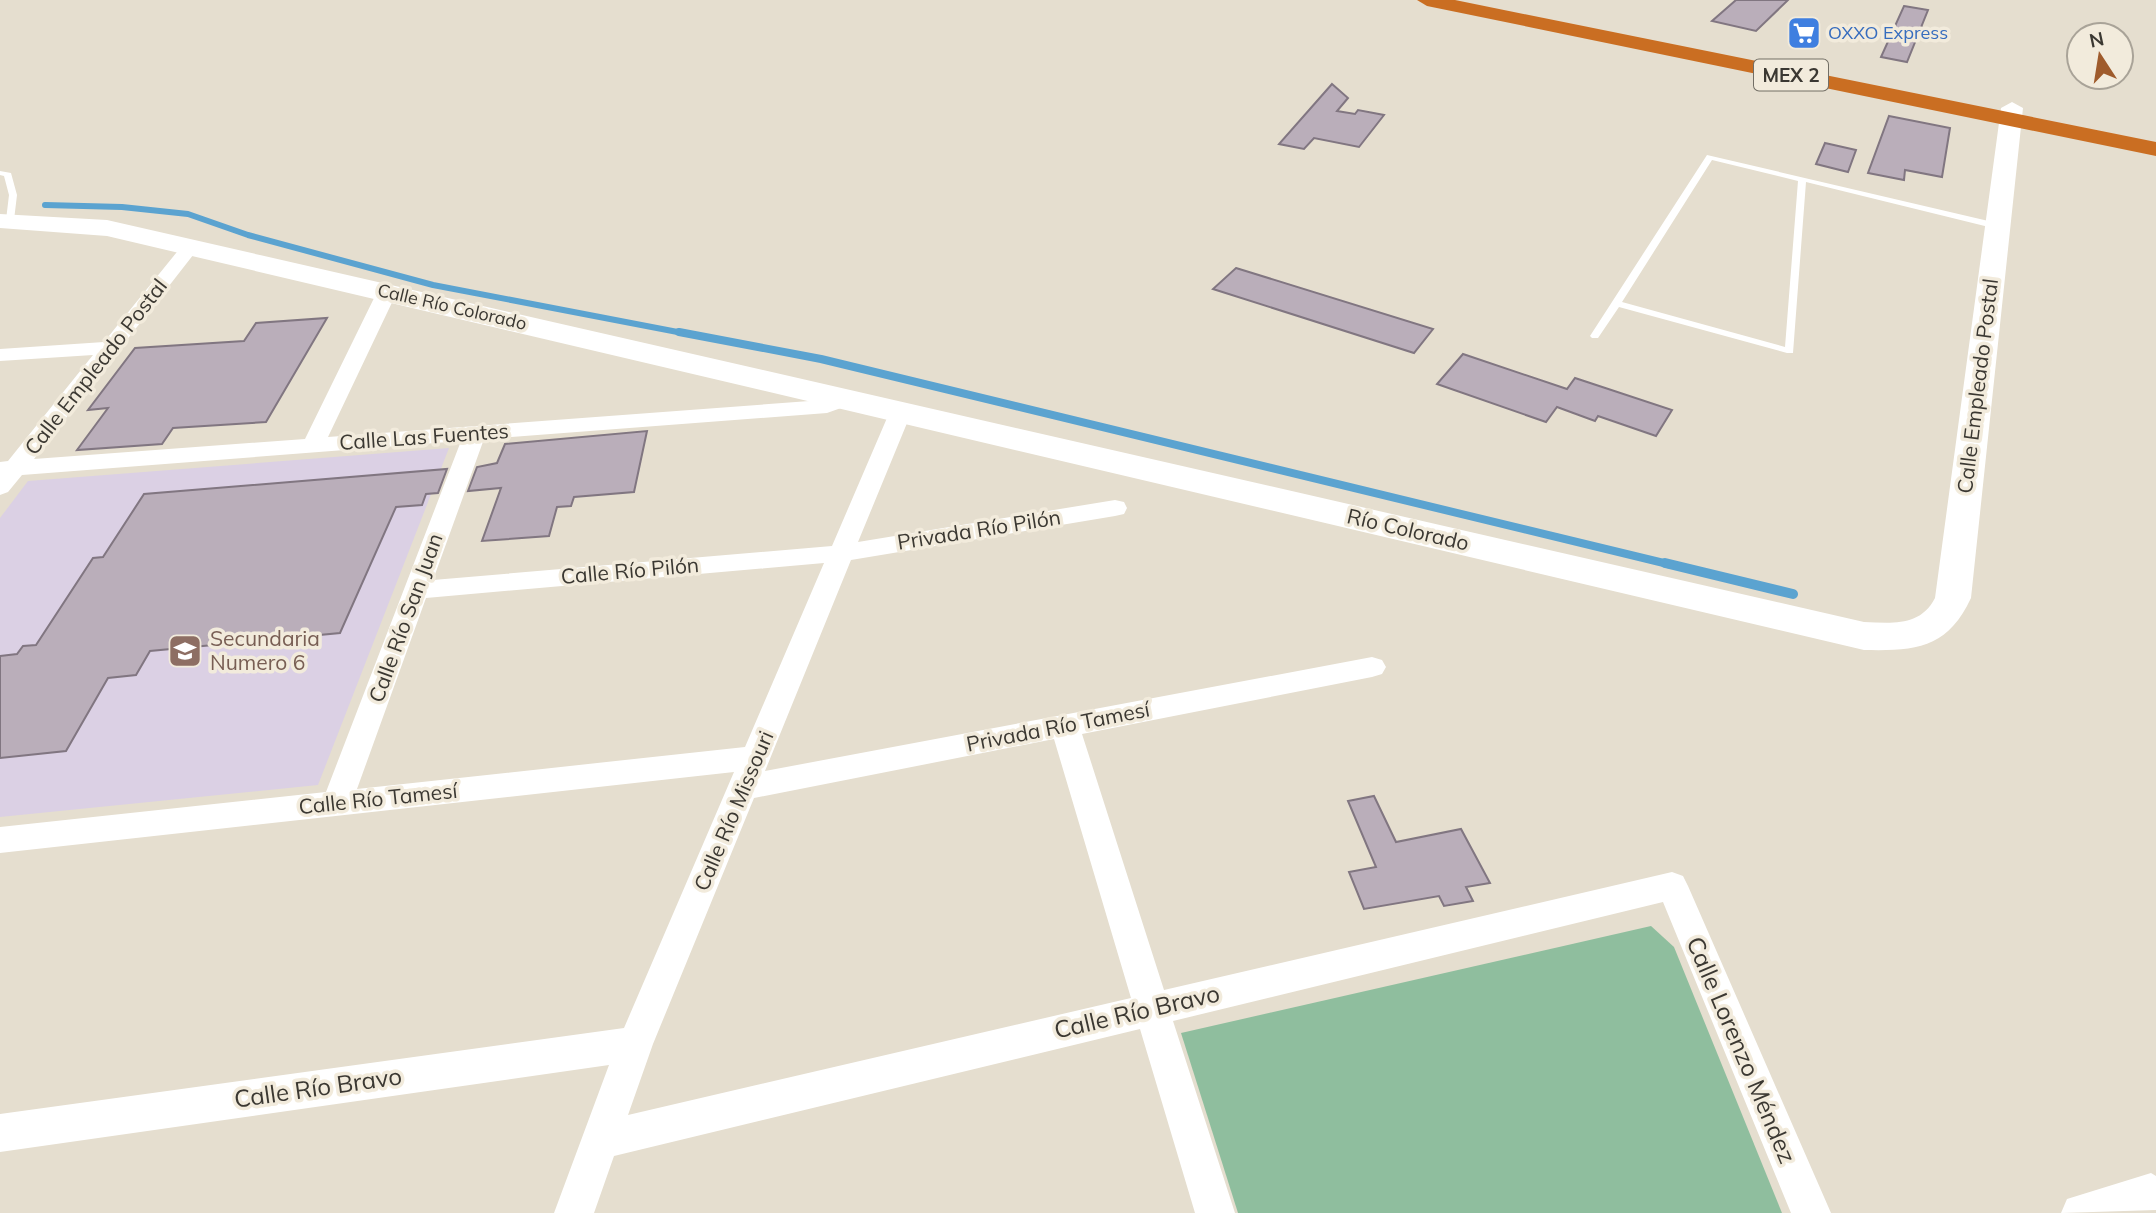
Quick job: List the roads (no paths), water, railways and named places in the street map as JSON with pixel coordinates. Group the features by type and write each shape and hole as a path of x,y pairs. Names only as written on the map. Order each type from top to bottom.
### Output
{"highway":[{"name":"MEX 2","path":"1427,0 1464,2 2011,114 2156,149"},
{"name":"MEX 2","path":"2011,114 2156,137"}],"street":[{"name":"Calle Empleado Postal","path":"1916,634 1928,630 1946,617 1953,598 2011,114"},
{"name":"Calle Río Colorado","path":"3,223 107,228 901,411"},
{"name":"Calle Empleado Postal","path":"0,487 8,468 111,348 191,246"},
{"path":"313,445 387,292"},
{"path":"0,355 111,348"},
{"name":"Calle Las Fuentes","path":"8,468 827,406 847,398"},
{"name":"Río Colorado","path":"901,411 1864,636 1916,634"},
{"name":"Calle Río Missouri","path":"574,1213 635,1044 901,411"},
{"name":"Calle Río San Juan","path":"337,803 475,433"},
{"name":"Privada Río Pilón","path":"844,552 1115,508"},
{"name":"Calle Río Pilón","path":"416,590 844,552"},
{"name":"Privada Río Tamesí","path":"745,787 1371,667"},
{"path":"1065,726 1214,1213"},
{"name":"Calle Río Tamesí","path":"0,840 756,758"},
{"name":"Calle Río Bravo","path":"602,1140 1672,886"},
{"name":"Calle Lorenzo Méndez","path":"1672,886 1811,1213"},
{"name":"Calle Río Bravo","path":"0,1133 635,1044"},
{"path":"2081,1213 2151,1193"}],"lane":[{"path":"1595,336 1710,157 1997,226"},
{"path":"0,173 8,175 13,195 3,223"},
{"path":"1616,303 1790,351 1802,179"}],"waterway":[{"path":"45,205 122,207 188,214 248,235 433,285 688,334"},
{"path":"679,332 821,359 1672,565"},
{"path":"1665,563 1793,594"}],"place":[{"name":"OXXO Express","path":"1804,33"},
{"name":"Secundaria Numero 6","path":"185,651"}]}
